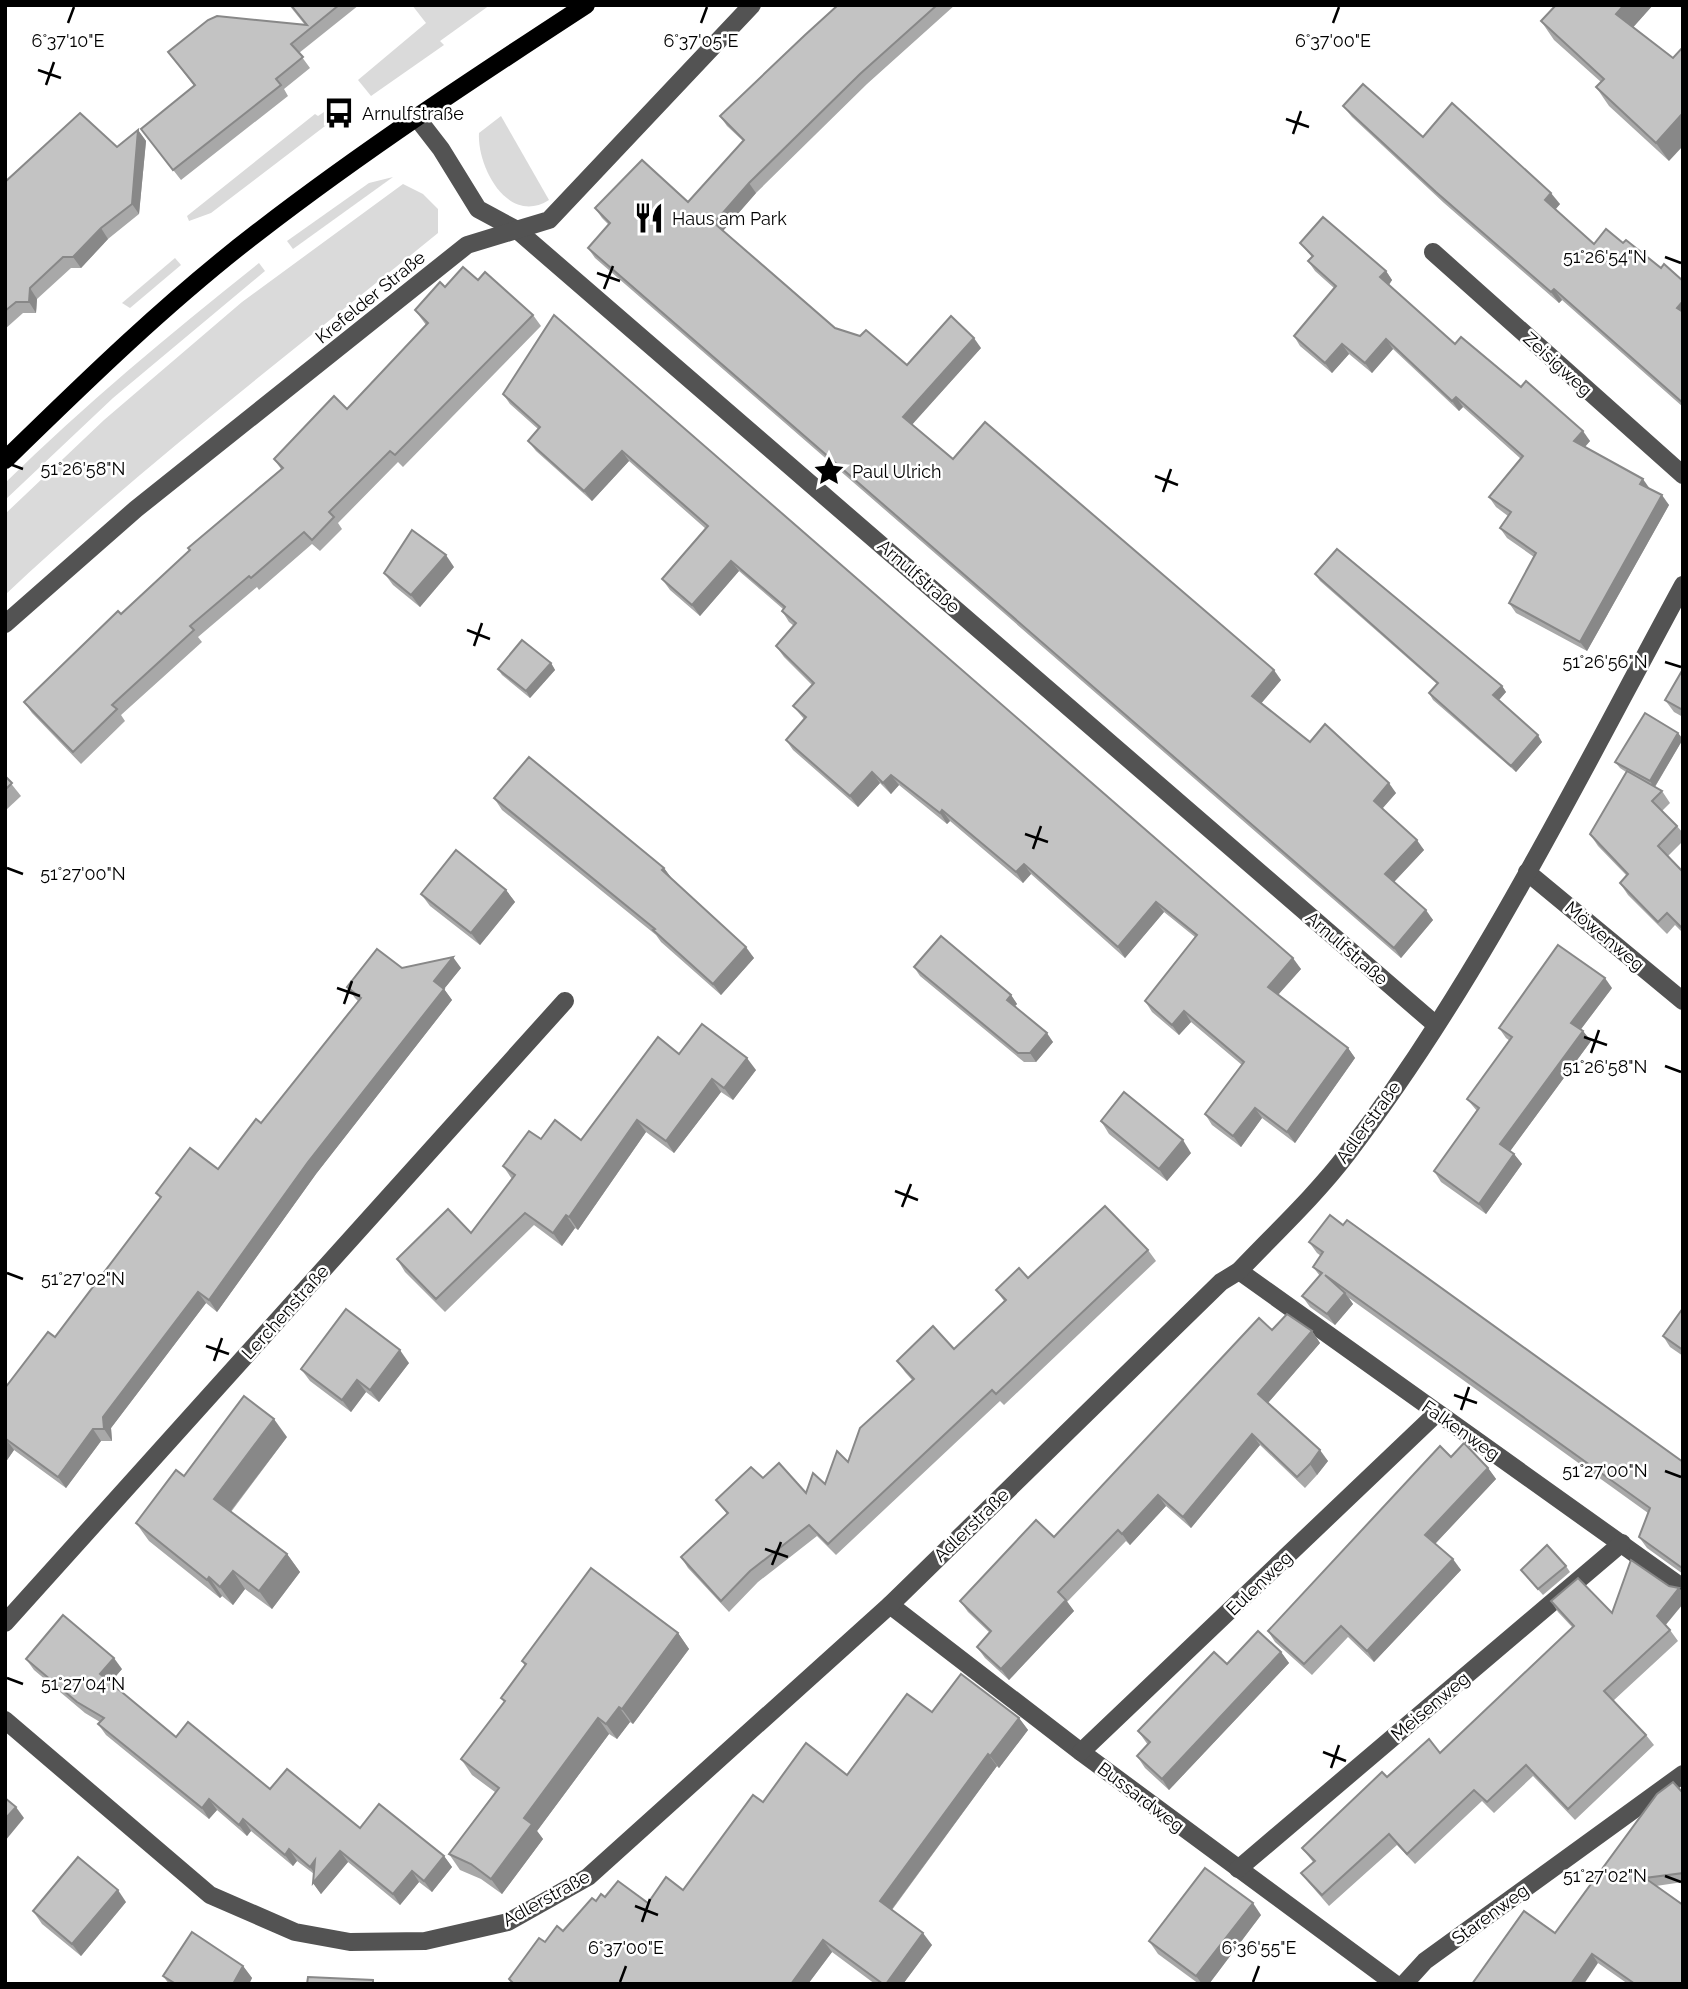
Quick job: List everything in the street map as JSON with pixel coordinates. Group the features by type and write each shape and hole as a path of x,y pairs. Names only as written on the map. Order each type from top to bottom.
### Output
{"main road":[{"path":"5,460 92,374 257,233 416,118 586,5"}],"street":[{"name":"Krefelder Straße","path":"5,624 136,509 467,245 549,220 752,5"},
{"name":"Arnulfstraße","path":"416,118 442,149 478,209 517,230 1436,1025"},
{"name":"Zeisigweg","path":"1433,252 1683,475"},
{"name":"Adlerstraße","path":"5,1720 210,1895 295,1932 350,1942 425,1941 508,1922 588,1877 890,1605 1221,1282 1240,1272 1346,1156 1436,1025 1527,872 1683,585"},
{"name":"Möwenweg","path":"1527,872 1683,1001"},
{"name":"Lerchenstraße","path":"5,1623 565,1001"},
{"name":"Falkenweg","path":"1240,1272 1683,1588"},
{"name":"Eulenweg","path":"1081,1752 1437,1413"},
{"name":"Meisenweg","path":"1238,1869 1622,1543"},
{"name":"Bussardweg","path":"890,1605 1081,1752 1395,1984"},
{"name":"Starenweg","path":"1404,1984 1425,1961 1683,1774"}],"shaded area":[{"path":"412,5 490,5 440,41 444,45 371,96 358,80 426,23"},
{"path":"324,112 329,123 211,213 189,221 187,216 315,114 318,116"},
{"path":"501,116 549,200 534,206 520,205 508,199 489,176 483,161 479,133"},
{"path":"393,177 293,249 287,241 369,183"},
{"path":"403,184 423,194 438,209 438,233 164,455 5,595 5,514 104,420 242,302"},
{"path":"175,258 181,265 130,308 122,303"},
{"path":"259,263 265,271 113,398 5,500 5,483 66,425"}],"building":[{"path":"291,5 339,5 291,44 303,57 276,79 281,85 173,170 141,129 195,85 168,52 208,20 217,16 307,25"},
{"path":"838,5 937,5 860,74 749,183 714,223 835,328 860,336 866,330 907,365 951,316 974,338 903,417 953,459 985,422 1274,670 1252,696 1310,742 1325,724 1389,783 1374,801 1417,840 1385,874 1426,910 1394,948 588,248 610,223 595,208 642,160 688,202 744,140 720,116"},
{"path":"1556,5 1624,5 1616,14 1673,58 1683,47 1683,113 1656,143 1596,87 1604,79 1541,21"},
{"path":"1363,84 1423,137 1452,103 1551,193 1545,200 1594,244 1606,229 1623,243 1626,240 1661,268 1664,264 1683,281 1683,301 1677,308 1683,312 1683,403 1554,289 1551,292 1436,192 1343,106"},
{"path":"80,113 117,147 138,130 132,204 101,228 73,257 63,257 30,288 29,302 16,302 5,311 5,182"},
{"path":"1323,217 1386,271 1380,277 1455,344 1461,337 1521,387 1526,381 1583,431 1574,441 1643,479 1640,484 1662,495 1580,642 1509,603 1536,553 1500,528 1511,512 1489,497 1523,456 1456,397 1452,401 1386,339 1365,363 1342,344 1325,363 1294,336 1336,286 1308,261 1313,256 1300,243"},
{"path":"463,267 478,280 485,272 533,315 395,455 390,451 329,512 334,517 312,540 304,532 190,626 194,630 112,705 117,709 73,752 24,702 118,611 121,614 190,550 188,548 283,468 274,459 334,396 347,409 428,323 415,310 440,282 445,287"},
{"path":"554,315 1293,958 1268,987 1348,1048 1287,1132 1255,1108 1233,1136 1205,1114 1244,1062 1184,1011 1172,1025 1145,1001 1197,935 1156,902 1118,947 1024,864 1016,872 942,810 940,813 891,775 883,783 872,772 850,796 786,740 806,717 793,706 814,683 776,646 796,623 782,611 785,607 731,561 692,605 662,579 708,526 622,451 584,491 528,441 540,427 503,394"},
{"path":"412,530 446,555 411,595 384,573"},
{"path":"1337,549 1502,686 1493,695 1538,735 1511,766 1429,693 1438,683 1315,574"},
{"path":"522,640 551,663 526,691 498,669"},
{"path":"1683,669 1683,710 1665,700"},
{"path":"1645,713 1678,733 1650,781 1615,762"},
{"path":"529,757 664,868 662,870 746,947 713,984 653,930 655,929 494,798"},
{"path":"1627,771 1662,791 1652,801 1677,826 1658,846 1683,872 1683,929 1667,913 1658,922 1620,883 1628,874 1590,834"},
{"path":"5,776 12,783 5,790"},
{"path":"456,850 506,890 471,933 421,894"},
{"path":"941,936 1011,995 1007,1000 1047,1033 1030,1053 1018,1053 914,967"},
{"path":"1558,945 1605,978 1571,1023 1583,1031 1500,1144 1514,1154 1479,1204 1434,1171 1479,1108 1467,1099 1512,1037 1499,1028"},
{"path":"377,949 402,968 453,957 434,981 444,989 308,1162 209,1300 198,1292 103,1417 104,1429 93,1429 58,1477 5,1440 5,1388 48,1332 55,1337 161,1197 156,1193 190,1148 218,1169 256,1119 261,1123 361,998 347,987"},
{"path":"702,1024 747,1058 724,1088 712,1079 666,1141 637,1120 569,1217 566,1215 553,1233 525,1213 436,1299 397,1259 448,1209 471,1233 515,1175 503,1166 529,1131 541,1139 555,1120 581,1140 658,1037 679,1054"},
{"path":"1124,1092 1183,1140 1159,1169 1101,1121"},
{"path":"1105,1206 1148,1250 996,1394 992,1390 828,1544 809,1525 750,1571 721,1601 681,1557 728,1513 716,1500 751,1467 763,1478 779,1463 806,1493 813,1473 825,1484 837,1451 848,1462 860,1428 914,1379 897,1361 933,1326 954,1349 1006,1300 996,1290 1019,1268 1028,1278"},
{"path":"1330,1215 1343,1225 1347,1220 1683,1462 1683,1570 1639,1537 1650,1508 1325,1275 1345,1293 1327,1314 1302,1296 1322,1273 1313,1267 1323,1252 1309,1242"},
{"path":"1683,1308 1683,1350 1663,1336"},
{"path":"346,1309 400,1350 370,1390 357,1380 342,1400 301,1369"},
{"path":"1287,1314 1312,1331 1258,1394 1320,1450 1310,1464 1297,1477 1252,1434 1183,1517 1158,1495 1122,1534 1118,1530 1058,1592 1066,1600 1001,1669 977,1647 991,1631 960,1601 1036,1520 1054,1537 1259,1318 1272,1330"},
{"path":"244,1396 274,1419 214,1499 287,1554 259,1591 233,1571 220,1587 209,1577 207,1580 136,1523 176,1470 184,1476"},
{"path":"1464,1443 1488,1468 1425,1535 1453,1559 1367,1651 1341,1626 1304,1664 1268,1631 1440,1446 1451,1457"},
{"path":"1547,1545 1566,1566 1538,1589 1521,1570"},
{"path":"1631,1560 1669,1586 1679,1588 1657,1616 1670,1630 1604,1691 1646,1735 1568,1809 1526,1765 1487,1802 1474,1790 1407,1854 1389,1834 1322,1895 1301,1873 1315,1861 1302,1848 1382,1772 1387,1777 1429,1739 1440,1753 1574,1626 1551,1601 1578,1578 1612,1613"},
{"path":"591,1568 678,1633 622,1709 619,1707 606,1724 598,1718 524,1818 532,1824 491,1879 471,1864 449,1854 499,1788 461,1759 505,1701 501,1698 526,1664 522,1661"},
{"path":"63,1615 114,1658 100,1674 176,1737 188,1722 270,1789 287,1769 360,1828 379,1804 444,1856 424,1881 412,1871 393,1894 340,1851 313,1883 315,1860 310,1867 289,1849 285,1855 243,1819 239,1825 209,1799 202,1808 98,1724 104,1718 77,1702 26,1659"},
{"path":"1258,1631 1281,1652 1162,1779 1137,1756 1150,1742 1138,1731 1214,1652 1227,1664"},
{"path":"961,1674 1019,1718 990,1756 988,1754 880,1901 923,1933 886,1984 823,1940 791,1984 514,1984 509,1979 539,1938 545,1942 557,1926 563,1931 592,1898 596,1901 601,1894 605,1897 618,1881 648,1903 666,1877 683,1890 753,1795 763,1802 806,1743 847,1775 907,1694 932,1712"},
{"path":"1673,1782 1683,1793 1683,1873 1645,1878 1683,1905 1683,1984 1635,1984 1592,1954 1571,1984 1472,1984 1524,1911 1555,1933 1657,1794"},
{"path":"5,1798 16,1807 5,1819"},
{"path":"78,1857 118,1890 72,1944 33,1911"},
{"path":"1205,1868 1253,1903 1196,1976 1149,1941"},
{"path":"192,1932 243,1966 233,1984 176,1984 163,1976"},
{"path":"308,1977 373,1980 373,1984 307,1984"}],"place":[{"name":"Arnulfstraße","path":"339,113"},
{"name":"Haus am Park","path":"649,218"},
{"name":"Paul Ulrich","path":"829,471"}]}
